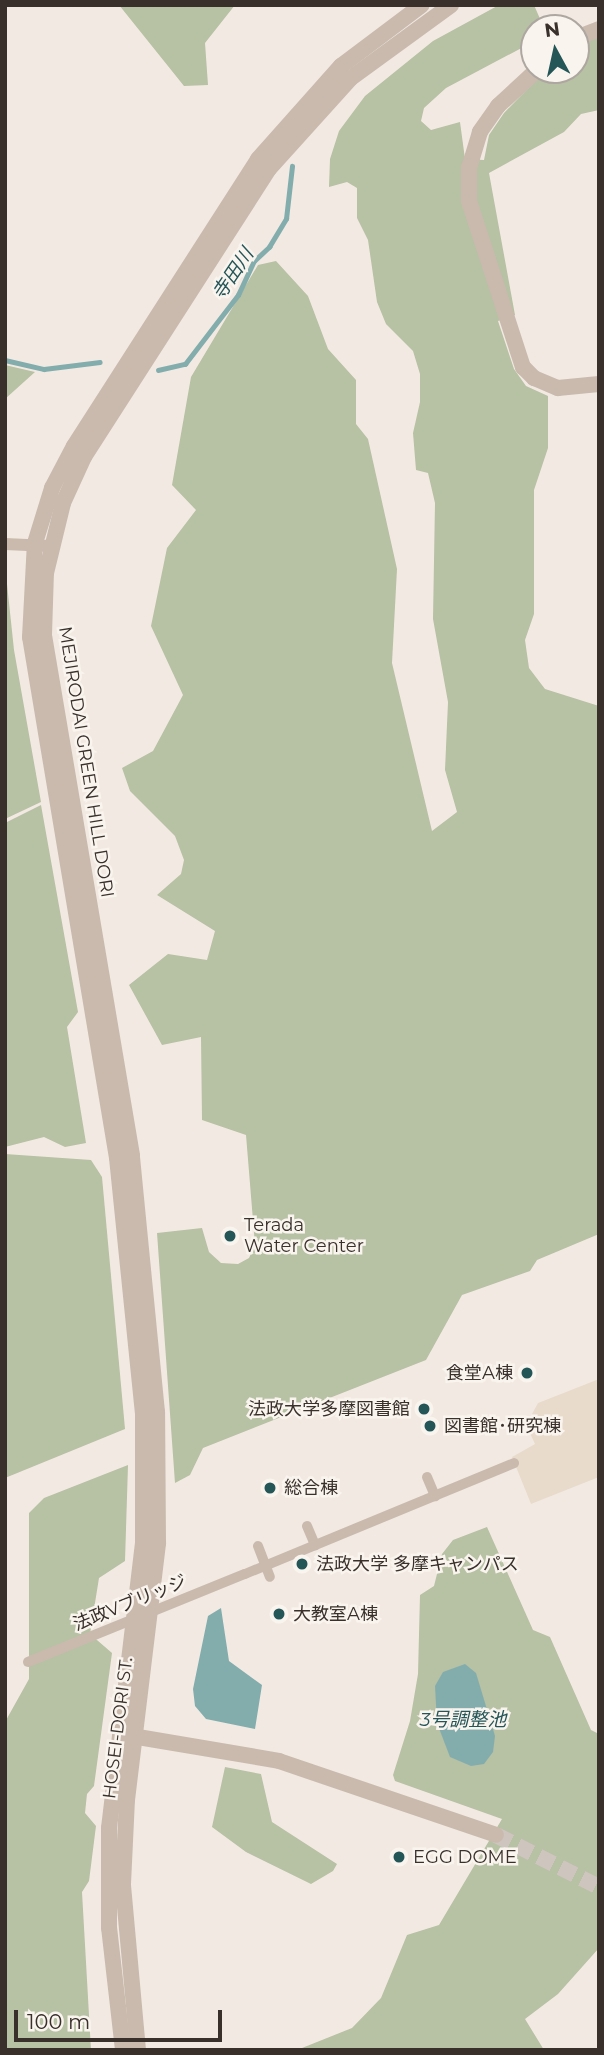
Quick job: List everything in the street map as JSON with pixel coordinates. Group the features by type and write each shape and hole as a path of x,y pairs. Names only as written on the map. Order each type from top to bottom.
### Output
{"street":[{"name":"MEJIRODAI GREEN HILL DORI","path":"150,1413 117,1158 30,638 52,488 74,446 258,159 341,66 422,5"},
{"name":"MEJIRODAI GREEN HILL DORI","path":"43,545 84,457 269,169 351,78 451,5"},
{"path":"522,84 498,106 480,132 469,167 469,201 523,367 534,378 558,388 599,384"},
{"path":"5,544 43,545"},
{"name":"HOSEI-DORI ST.","path":"138,2050 123,1906 128,1735 150,1413"},
{"name":"法政Vブリッジ","path":"24,1664 514,1463"},
{"path":"427,1477 435,1496"},
{"path":"307,1526 315,1545"},
{"path":"258,1546 270,1577"},
{"path":"128,1735 279,1761 496,1835"},
{"name":"HOSEI-DORI ST.","path":"123,2050 108,1905 111,1808 128,1735"}],"green space":[{"path":"119,5 235,5 205,43 208,85 184,86"},
{"path":"499,5 534,5 538,14 520,14 520,49 446,88 424,108 421,121 431,130 460,122 465,159 484,160 489,135 504,113 532,84 590,84 590,37 599,33 599,110 581,114 564,132 489,173 515,315 498,321 514,369 526,386 548,396 548,448 534,490 534,614 525,640 529,668 545,689 599,706 599,1234 537,1260 530,1271 462,1295 426,1360 203,1448 190,1475 175,1483 157,1233 202,1228 209,1252 221,1263 238,1264 249,1258 255,1245 246,1135 202,1120 201,1037 162,1045 129,985 168,954 207,960 215,931 157,895 181,874 184,860 175,836 130,791 122,768 153,751 183,695 151,626 167,548 196,510 172,485 191,377 258,265 276,261 308,296 328,349 356,380 356,424 368,439 397,569 392,663 432,831 457,812 445,770 448,702 433,619 435,503 428,473 416,470 413,433 420,402 420,374 413,351 386,324 377,302 368,240 357,218 357,188 347,182 329,187 330,159 339,131 365,96 433,41"},
{"path":"5,365 35,372 5,399"},
{"path":"5,565 14,650 41,802 5,819"},
{"path":"41,805 78,1012 67,1027 86,1143 65,1147 44,1137 5,1147 5,823"},
{"path":"5,1154 91,1160 102,1177 125,1429 5,1478"},
{"path":"128,1465 125,1561 99,1578 90,1634 112,1653 94,1786 87,1794 85,1813 96,1826 89,1881 82,1892 91,2050 5,2050 5,1722 29,1679 29,1513 44,1498"},
{"path":"487,1527 533,1630 550,1637 591,1730 599,1734 599,1948 558,1994 525,2019 544,2050 297,2050 352,2028 381,1998 407,1935 439,1925 502,1819 395,1781 393,1775 410,1721 418,1674 420,1595 434,1586 442,1554 453,1540"},
{"path":"225,1767 261,1774 272,1822 337,1864 333,1871 311,1884 246,1852 212,1827"}],"shaded area":[{"path":"599,1379 599,1477 531,1504 512,1457 535,1444 526,1425 538,1403"}],"water":[{"path":"221,1608 229,1661 262,1685 255,1729 206,1719 195,1706 193,1689 208,1616"},
{"name":"3号調整池","path":"465,1664 476,1673 495,1736 493,1752 484,1764 471,1766 450,1757 437,1723 435,1686 443,1672"}],"waterway":[{"name":"寺田川","path":"158,370 185,364 238,295 254,261 269,247 286,219 292,166"},
{"name":"寺田川","path":"5,360 44,369 100,362"}],"tunnel":[{"path":"496,1835 599,1887"}],"place":[{"name":"Terada Water Center","path":"230,1236"},
{"name":"食堂A棟","path":"527,1373"},
{"name":"法政大学多摩図書館","path":"424,1409"},
{"name":"図書館･研究棟","path":"430,1426"},
{"name":"総合棟","path":"270,1488"},
{"name":"法政大学 多摩キャンパス","path":"302,1564"},
{"name":"大教室A棟","path":"279,1614"},
{"name":"EGG DOME","path":"399,1857"}]}
